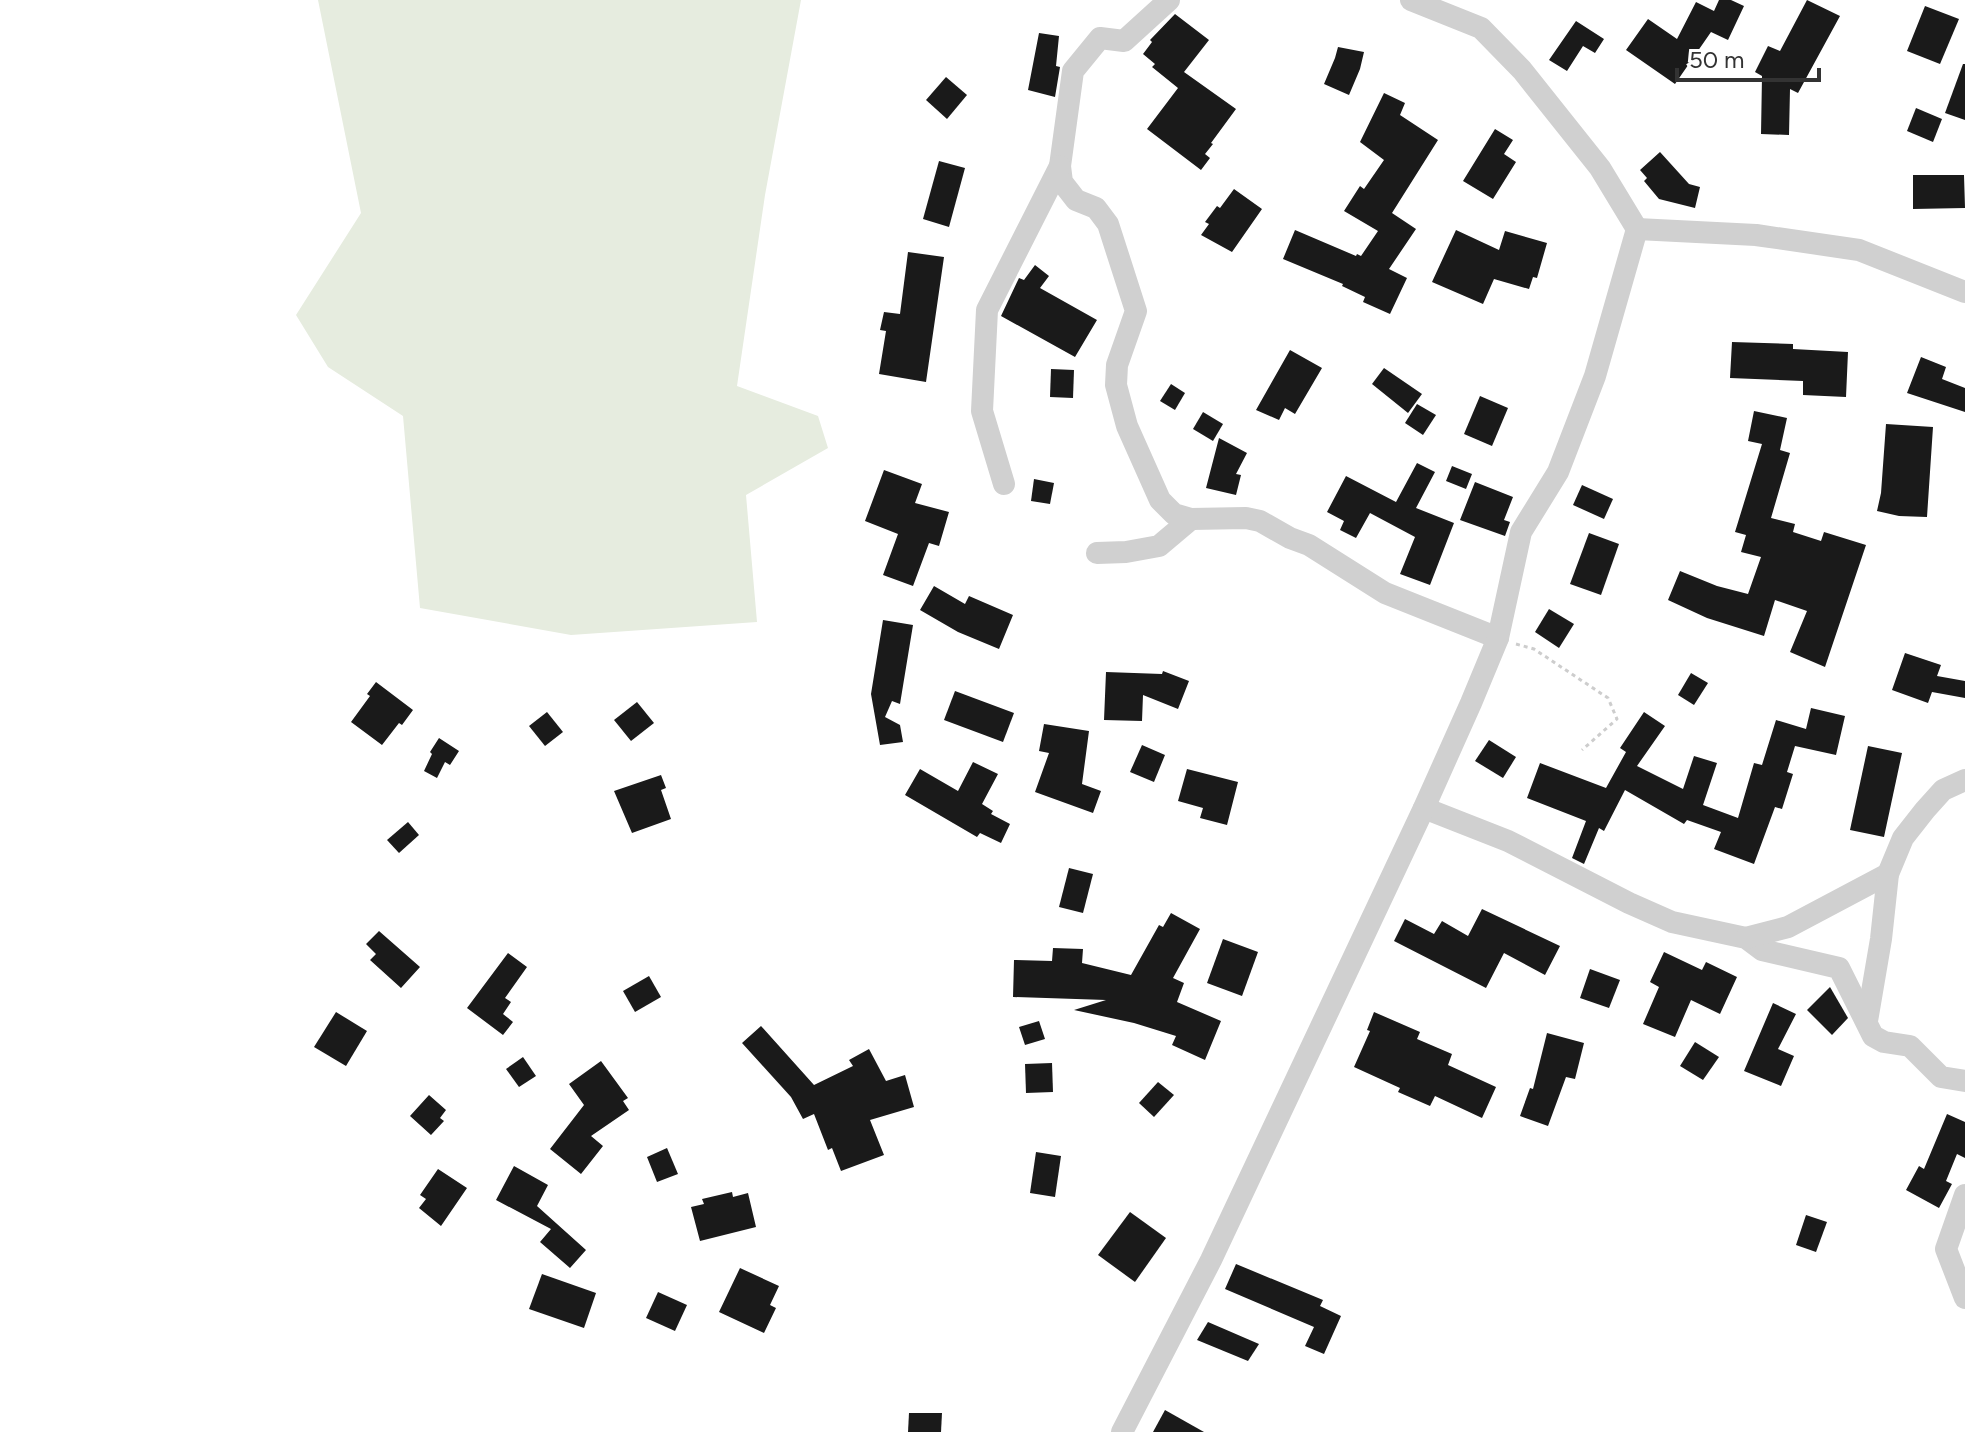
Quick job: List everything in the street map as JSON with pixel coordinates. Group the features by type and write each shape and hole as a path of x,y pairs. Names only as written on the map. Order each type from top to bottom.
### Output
{"street":[{"path":"1169,0 1124,41 1100,38 1073,71 1060,166 1062,182 1076,200 1096,208 1108,224 1136,311 1117,365 1116,385 1121,410 1160,500 1174,514 1191,519 1246,518 1260,521 1309,545 1385,593 1498,638"},
{"path":"1122,1432 1211,1260 1424,808 1498,638 1521,532 1558,472 1595,376 1637,229 1600,168 1522,70 1481,28 1411,0"},
{"path":"1004,484 982,411 987,310 1060,166"},
{"path":"1637,229 1756,235 1859,250 1965,292"},
{"path":"1097,553 1159,546 1191,519"},
{"path":"1867,1021 1888,874 1903,838 1925,810 1943,790 1965,780"},
{"path":"1424,808 1508,841 1672,922 1746,938 1762,950 1839,968 1873,1036 1884,1042 1910,1046 1941,1077 1965,1081"},
{"path":"1746,938 1788,927 1888,874"},
{"path":"1965,1195 1946,1249 1965,1298"}],"path":[{"path":"1498,638 1534,649 1608,698 1617,719 1582,750"}],"shaded area":[{"path":"318,0 801,0 765,195 737,386 818,416 828,448 746,495 757,622 571,635 420,608 403,416 328,367 296,315 361,213"}],"building":[{"path":"1719,0 1731,0 1744,6 1728,40 1711,32 1675,84 1626,50 1648,19 1677,39 1696,2 1714,11"},
{"path":"1807,0 1840,16 1798,93 1790,89 1789,135 1761,134 1762,76 1755,72 1768,46 1780,51"},
{"path":"1925,6 1959,19 1940,64 1907,51"},
{"path":"1175,14 1209,40 1184,72 1236,109 1211,143 1205,154 1210,158 1201,170 1147,129 1178,88 1152,67 1155,64 1143,54 1152,42 1150,40"},
{"path":"1576,21 1604,39 1595,53 1583,46 1567,71 1549,60"},
{"path":"1039,33 1059,36 1056,66 1060,67 1055,97 1028,90"},
{"path":"1338,47 1364,52 1349,95 1324,84"},
{"path":"1965,64 1965,120 1945,113"},
{"path":"946,77 967,95 947,119 926,100"},
{"path":"1384,93 1405,103 1400,115 1438,140 1392,213 1416,229 1389,269 1407,278 1390,314 1363,302 1365,297 1343,284 1283,259 1295,230 1356,256 1361,256 1378,231 1344,211 1360,186 1364,189 1384,160 1360,142"},
{"path":"1916,108 1942,119 1933,142 1907,131"},
{"path":"1495,129 1513,140 1504,154 1516,162 1493,199 1463,181"},
{"path":"1660,152 1689,184 1700,187 1695,208 1659,199 1644,181 1647,178 1640,170"},
{"path":"939,161 965,168 949,227 923,219"},
{"path":"1913,175 1964,175 1965,208 1913,209"},
{"path":"1234,189 1262,209 1232,252 1201,235 1209,224 1205,222"},
{"path":"1456,230 1499,250 1505,231 1547,243 1537,278 1533,277 1529,289 1494,279 1483,304 1432,282"},
{"path":"908,252 944,257 926,382 879,374 886,331 880,330 884,312 900,314"},
{"path":"1035,265 1049,276 1040,288 1097,320 1075,357 1001,316 1019,278 1024,280"},
{"path":"1732,342 1793,344 1793,349 1848,352 1846,397 1803,395 1803,381 1730,378"},
{"path":"1290,350 1322,368 1295,414 1285,408 1279,420 1256,410"},
{"path":"1921,357 1946,367 1942,379 1965,388 1965,412 1907,393"},
{"path":"1384,368 1422,394 1408,413 1372,384"},
{"path":"1051,369 1074,370 1073,398 1050,397"},
{"path":"1171,384 1185,393 1175,410 1160,401"},
{"path":"1480,396 1508,408 1492,446 1464,434"},
{"path":"1417,404 1436,415 1423,435 1405,423"},
{"path":"1754,411 1787,418 1780,450 1790,453 1771,518 1795,524 1793,532 1821,541 1824,532 1866,545 1825,667 1790,652 1807,611 1775,600 1764,636 1707,618 1668,600 1680,571 1748,594 1761,557 1741,552 1746,535 1735,532 1762,444 1748,441"},
{"path":"1203,412 1223,424 1213,441 1193,429"},
{"path":"1886,424 1933,427 1927,517 1877,511"},
{"path":"1219,438 1247,453 1236,474 1241,475 1236,495 1206,488"},
{"path":"1417,463 1435,472 1416,508 1454,523 1430,585 1400,574 1415,537 1370,513 1356,538 1340,530 1344,521 1327,512 1346,476 1396,502"},
{"path":"1452,466 1472,474 1466,489 1446,481"},
{"path":"884,470 922,484 915,503 949,512 939,546 929,543 913,586 883,575 898,534 865,521"},
{"path":"1034,479 1054,483 1050,504 1031,501"},
{"path":"1475,482 1513,497 1504,520 1510,522 1505,536 1460,520"},
{"path":"1582,485 1613,499 1604,519 1573,505"},
{"path":"1589,533 1619,544 1601,595 1570,584"},
{"path":"934,586 965,604 969,596 1013,615 999,649 958,632 920,610"},
{"path":"1549,609 1574,624 1559,648 1535,632"},
{"path":"883,620 913,625 900,704 892,701 885,717 900,725 903,742 880,745 871,694"},
{"path":"1905,653 1941,665 1937,676 1965,681 1965,698 1932,692 1928,703 1892,690"},
{"path":"1163,671 1189,681 1178,709 1143,695 1142,721 1104,720 1106,672 1162,674"},
{"path":"1691,673 1708,683 1694,705 1678,695"},
{"path":"376,682 413,710 382,745 351,722"},
{"path":"955,691 1014,713 1003,742 944,720"},
{"path":"637,702 654,723 631,741 614,720"},
{"path":"1811,708 1845,716 1836,755 1795,746 1787,772 1793,774 1782,809 1775,807 1754,864 1714,849 1721,832 1687,820 1684,824 1625,790 1604,831 1599,828 1584,864 1572,858 1586,821 1527,798 1540,763 1606,788 1626,752 1620,748 1644,712 1665,726 1637,766 1683,789 1694,756 1717,763 1703,805 1738,818 1754,763 1762,765 1776,720 1806,729"},
{"path":"547,712 563,732 545,746 529,726"},
{"path":"1044,724 1089,731 1082,784 1101,791 1093,813 1035,792 1049,753 1039,751"},
{"path":"439,738 459,751 450,765 445,762 437,778 424,771 432,754 430,752"},
{"path":"1489,740 1516,757 1503,778 1475,761"},
{"path":"1142,745 1165,755 1154,782 1130,772"},
{"path":"1868,746 1902,753 1884,837 1850,830"},
{"path":"973,762 998,774 982,804 993,811 991,814 1010,824 1001,843 980,833 977,837 905,795 920,769 958,791"},
{"path":"1187,769 1238,782 1227,825 1200,818 1203,808 1178,801"},
{"path":"661,775 666,788 661,790 671,819 632,833 614,791"},
{"path":"408,822 419,835 399,853 387,840"},
{"path":"1069,868 1093,874 1083,913 1059,907"},
{"path":"1482,909 1560,946 1545,975 1504,953 1486,988 1394,941 1405,919 1434,934 1442,921 1468,936"},
{"path":"1171,913 1200,929 1173,978 1184,983 1177,1002 1221,1021 1205,1060 1172,1045 1176,1036 1074,1010 1106,1000 1013,997 1014,960 1052,961 1053,948 1083,949 1082,963 1131,975 1159,925 1163,927"},
{"path":"379,931 420,967 401,988 370,960 376,954 366,944"},
{"path":"1223,939 1258,952 1242,996 1207,983"},
{"path":"1664,952 1702,970 1706,962 1737,977 1720,1014 1691,1000 1675,1037 1643,1024 1659,987 1650,982"},
{"path":"508,953 527,967 505,998 511,1002 503,1014 513,1022 503,1035 467,1008"},
{"path":"1590,969 1620,980 1609,1008 1580,998"},
{"path":"649,976 661,997 635,1012 623,991"},
{"path":"1830,987 1848,1018 1832,1035 1807,1010"},
{"path":"1773,1003 1796,1014 1778,1049 1794,1056 1781,1086 1744,1071"},
{"path":"336,1012 367,1031 346,1066 314,1047"},
{"path":"1374,1012 1420,1032 1417,1039 1452,1054 1448,1065 1496,1087 1482,1118 1435,1096 1430,1106 1354,1067 1370,1031 1367,1030"},
{"path":"1039,1021 1045,1039 1025,1045 1019,1027"},
{"path":"761,1026 814,1085 853,1066 849,1060 869,1049 886,1081 905,1075 914,1107 870,1120 884,1155 841,1171 832,1148 828,1150 814,1114 803,1119 791,1097 742,1043"},
{"path":"1547,1033 1584,1043 1575,1079 1566,1077 1548,1126 1520,1116 1530,1088 1533,1089"},
{"path":"1695,1042 1719,1057 1703,1080 1680,1066"},
{"path":"523,1057 536,1076 519,1087 506,1069"},
{"path":"601,1061 628,1098 623,1101 629,1110 591,1136 603,1146 581,1174 550,1149 584,1105 569,1084"},
{"path":"1052,1063 1053,1092 1026,1093 1025,1064"},
{"path":"1158,1082 1174,1095 1154,1117 1139,1103"},
{"path":"429,1095 446,1110 440,1118 444,1121 431,1135 410,1116"},
{"path":"1947,1114 1965,1122 1965,1158 1957,1154 1946,1181 1952,1184 1939,1208 1906,1190 1919,1166 1924,1169"},
{"path":"667,1148 678,1174 657,1182 647,1157"},
{"path":"1036,1152 1061,1156 1055,1197 1030,1193"},
{"path":"514,1166 548,1185 537,1206 586,1250 570,1268 540,1242 551,1229 496,1200"},
{"path":"438,1169 467,1188 441,1226 419,1208 426,1199 420,1195"},
{"path":"732,1192 733,1197 748,1193 756,1227 700,1241 691,1207 704,1204 702,1199"},
{"path":"1130,1212 1166,1238 1135,1282 1098,1255"},
{"path":"1806,1215 1827,1222 1816,1252 1796,1245"},
{"path":"1236,1264 1323,1300 1320,1306 1341,1316 1324,1354 1305,1346 1314,1327 1225,1289"},
{"path":"740,1268 779,1286 770,1305 776,1308 764,1333 719,1312"},
{"path":"542,1274 596,1293 584,1328 529,1309"},
{"path":"658,1292 687,1305 675,1331 646,1318"},
{"path":"1208,1322 1259,1344 1248,1361 1197,1340"},
{"path":"1165,1410 1204,1432 1153,1432"},
{"path":"909,1413 942,1413 941,1432 908,1432"}]}
